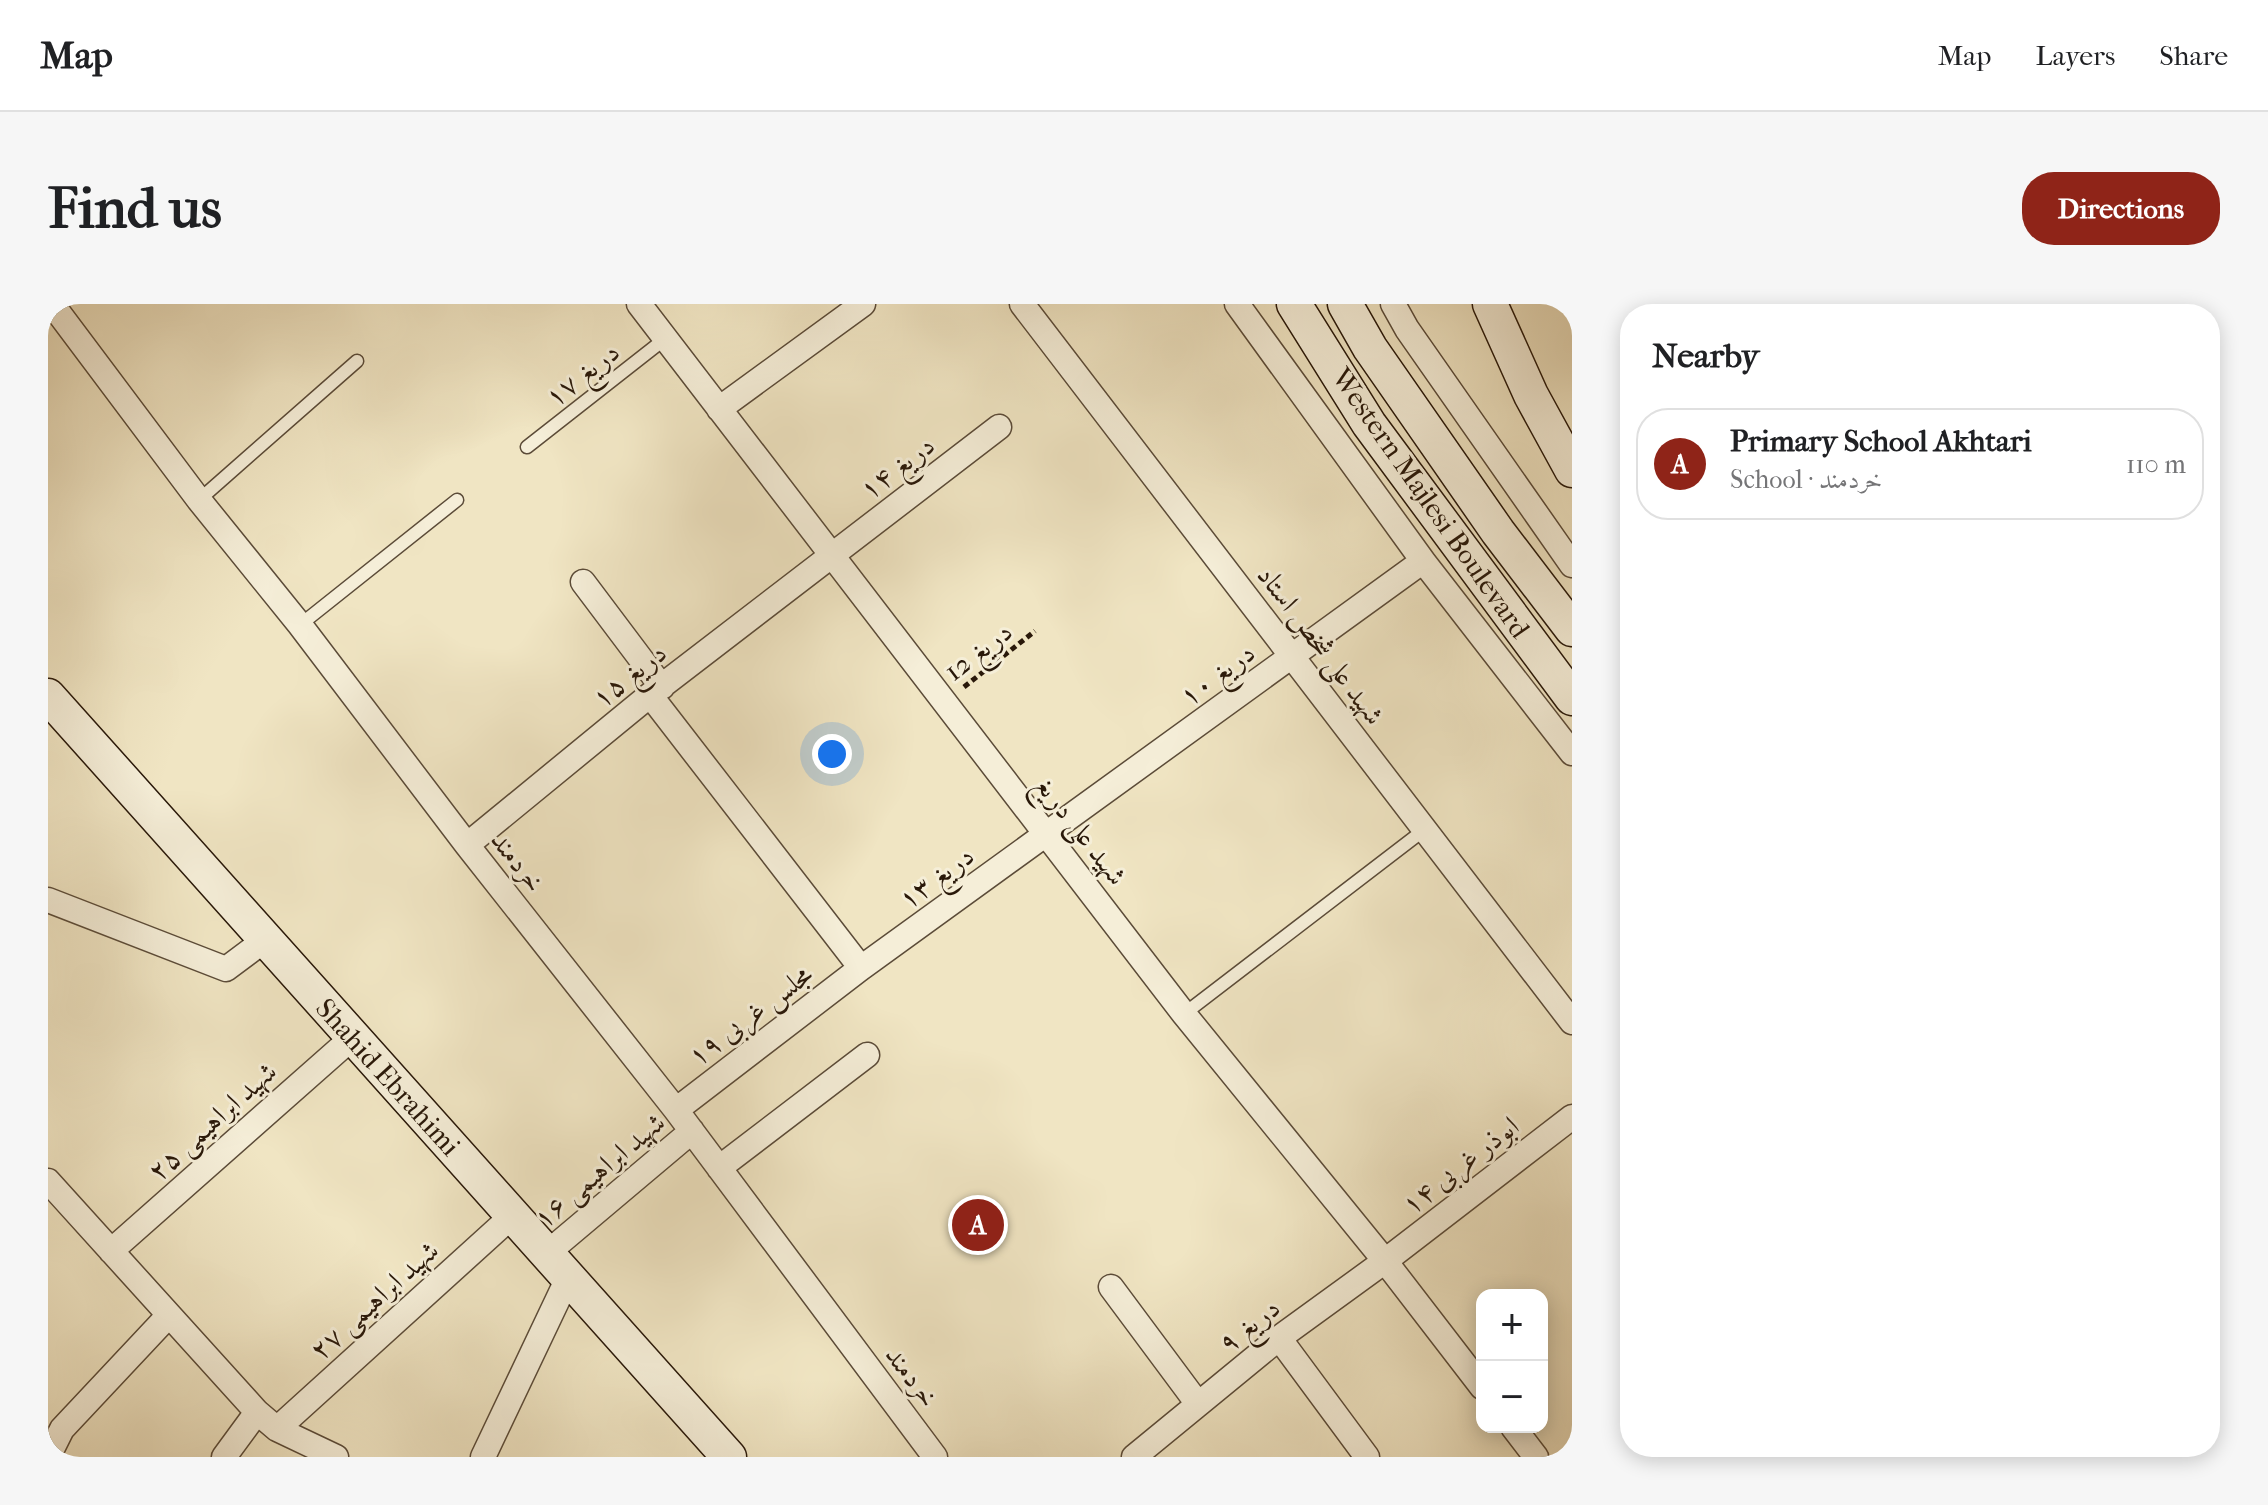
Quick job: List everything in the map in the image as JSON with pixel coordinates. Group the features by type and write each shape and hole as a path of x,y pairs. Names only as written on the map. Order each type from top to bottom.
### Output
{"street":[{"name":"خردمند","path":"52,304 199,500 300,625 467,845 676,1110 935,1457"},
{"name":"شهید علی دریغ","path":"639,304 1184,1014 1385,1261 1476,1379"},
{"path":"719,409 863,304"},
{"name":"شهید علی شخص استاد","path":"1022,304 1572,1022"},
{"path":"1237,304 1423,561 1572,753"},
{"name":"Western Majlesi Boulevard","path":"1294,304 1369,424 1572,698"},
{"name":"Western Majlesi Boulevard","path":"1345,304 1379,360 1498,532 1568,623"},
{"path":"1393,304 1407,329 1572,565"},
{"path":"1490,304 1531,395 1572,470"},
{"name":"دریغ ۱۴","path":"831,555 999,427"},
{"name":"دریغ ۱۵","path":"467,845 656,691 831,555"},
{"name":"دریغ ۱۰","path":"1046,835 1423,561"},
{"path":"583,582 656,691 861,968"},
{"name":"Shahid Ebrahimi","path":"48,696 729,1457"},
{"name":"دریغ ۱۳","path":"861,968 1046,835"},
{"path":"48,900 226,969 266,939"},
{"name":"مجلس غربی ۱۹","path":"676,1110 861,968"},
{"name":"شهید ابراهیمی ۲۵","path":"111,1251 353,1037"},
{"path":"719,1168 867,1055"},
{"name":"ابوذر غربی ۱۴","path":"1385,1261 1572,1117"},
{"name":"شهید ابراهیمی ۱۶","path":"557,1266 692,1131"},
{"path":"48,1181 257,1412 277,1429 336,1457"},
{"name":"شهید ابراهیمی ۲۷","path":"277,1429 512,1216"},
{"name":"دریغ ۹","path":"1150,1452 1198,1404 1279,1338 1385,1261"},
{"path":"483,1457 557,1266"},
{"path":"1111,1287 1198,1404"},
{"path":"48,1457 62,1429 169,1315"},
{"path":"1279,1338 1367,1457"},
{"path":"224,1457 257,1412"},
{"path":"1518,1433 1536,1457"}],"lane":[{"name":"دریغ ۱۷","path":"527,447 666,338"},
{"path":"199,500 357,361"},
{"path":"300,625 457,500"},
{"path":"1184,1014 1424,830"}],"path":[{"name":"دریغ 12","path":"945,703 1035,631"}],"place":[{"name":"Primary School Akhtari","path":"978,1225"}]}
